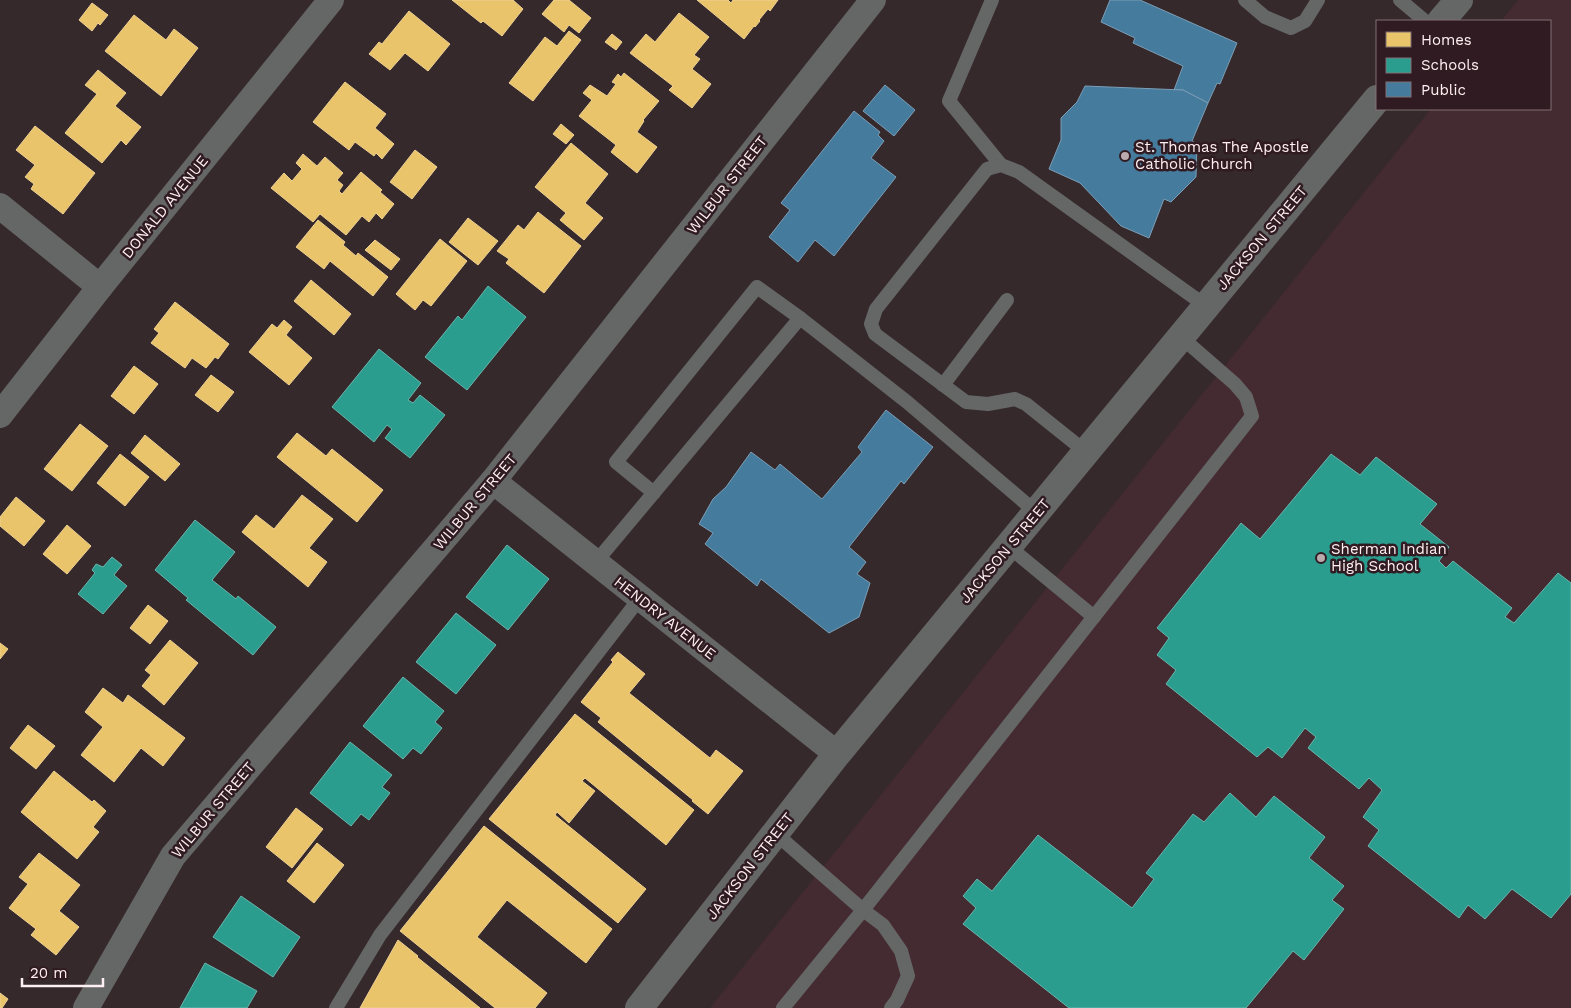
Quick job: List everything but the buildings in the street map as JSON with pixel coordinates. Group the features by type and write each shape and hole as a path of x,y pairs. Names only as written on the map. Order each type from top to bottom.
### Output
{"street":[{"name":"DONALD AVENUE","path":"0,415 100,287 331,0"},
{"name":"WILBUR STREET","path":"86,1008 173,856 493,481 873,0"},
{"path":"1442,20 1459,0"},
{"name":"JACKSON STREET","path":"639,1008 837,754 1376,100"},
{"path":"0,206 100,287"},
{"name":"HENDRY AVENUE","path":"493,481 837,754"}],"lane":[{"path":"992,0 949,101 1001,165 1019,172 1206,306"},
{"path":"1245,0 1265,17 1291,28 1305,21 1318,0"},
{"path":"1400,0 1424,20"},
{"path":"1001,165 987,169 876,309 871,324 875,334 966,402 988,404 1015,399 1026,404 1086,452"},
{"path":"654,493 616,462 757,287 800,318 907,402 1036,512"},
{"path":"943,386 1007,300"},
{"path":"595,563 800,318"},
{"path":"783,1008 863,910 1252,416 1246,397 1181,337"},
{"path":"1008,546 1094,617"},
{"path":"336,1008 380,935 640,598"},
{"path":"775,833 863,910 884,925 901,951 908,976 897,1000 891,1008"}],"shaded area":[{"name":"Sherman Indian High School","path":"1518,0 1571,0 1571,1008 710,1008 1430,110 1551,110 1551,20 1502,20"}],"place":[{"name":"St. Thomas The Apostle Catholic Church","path":"1125,156"},
{"name":"Sherman Indian High School","path":"1321,558"}]}
